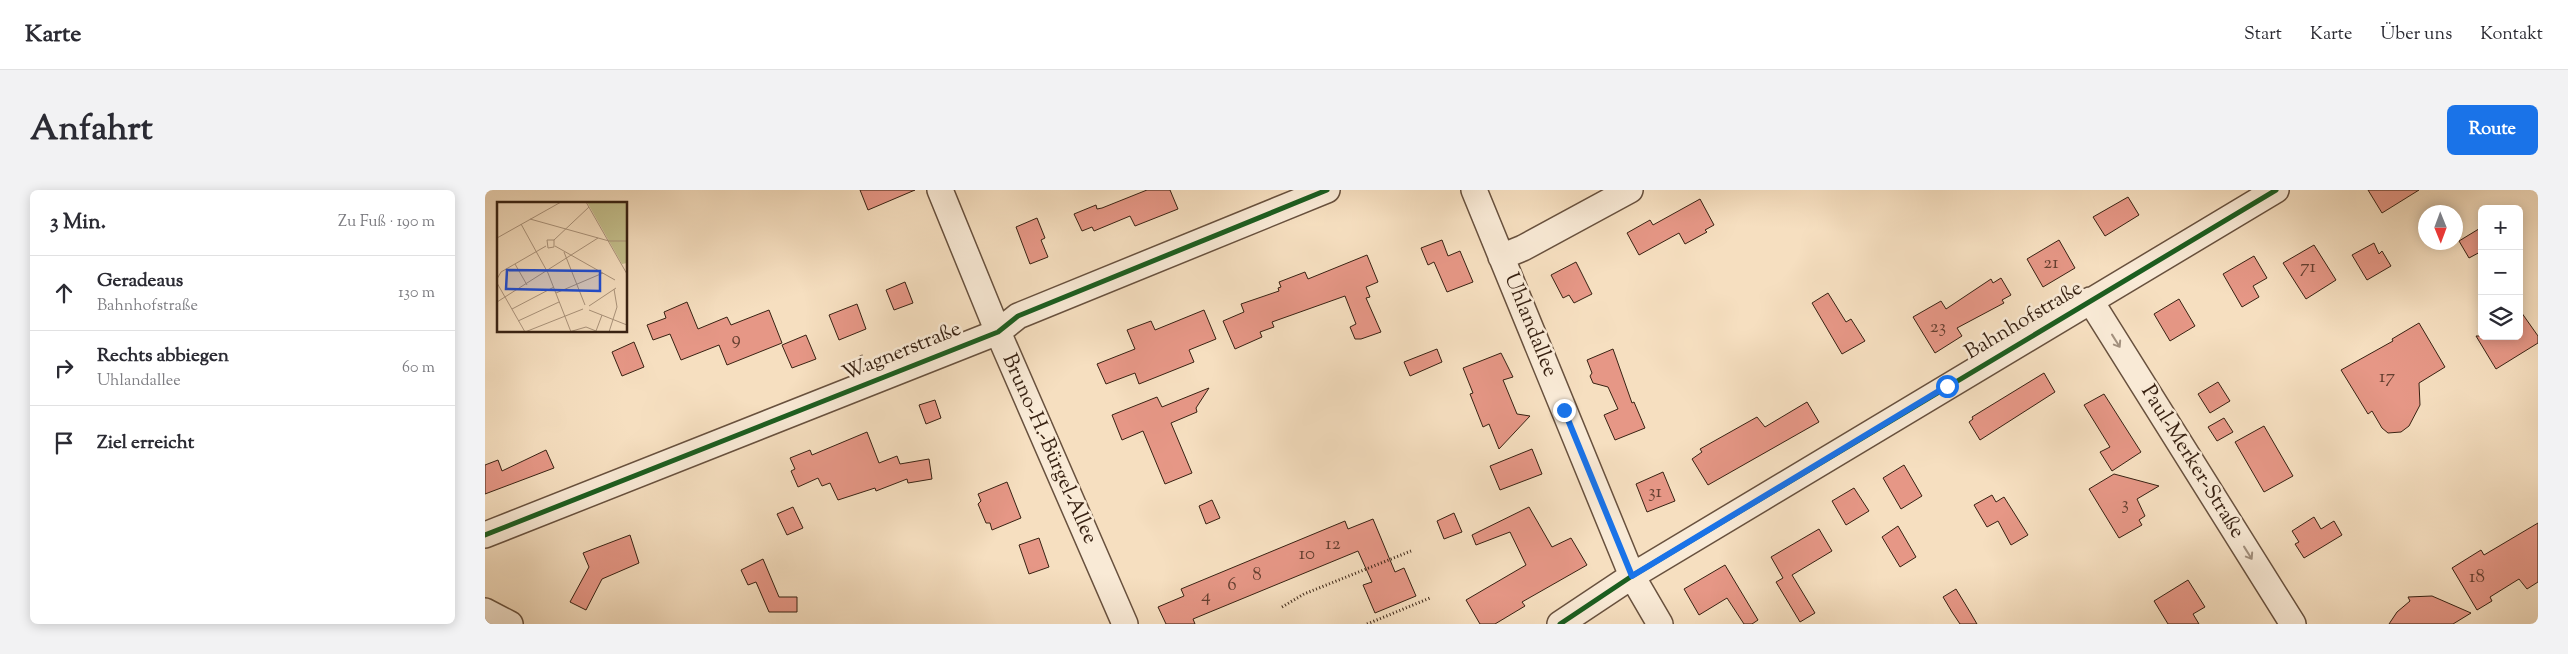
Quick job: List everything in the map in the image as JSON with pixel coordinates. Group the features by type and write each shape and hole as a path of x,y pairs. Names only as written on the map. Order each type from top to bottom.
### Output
{"street":[{"name":"Bruno-H.-Bürgel-Allee","path":"940,190 998,332 1125,624"},
{"name":"Wagnerstraße","path":"485,534 998,332 1018,316 1327,190"},
{"name":"Uhlandallee","path":"1474,190 1632,576 1660,624"},
{"path":"1501,257 1523,248 1630,190"},
{"name":"Bahnhofstraße","path":"1560,624 1632,576 2090,300 2277,190"},
{"name":"Paul-Merker-Straße","path":"2090,300 2293,624"},
{"path":"485,610 510,624"}],"path":[{"path":"1282,608 1304,594 1411,551"},
{"path":"1367,624 1430,598"}],"building":[{"path":"860,190 915,190 868,210"},
{"path":"1147,190 1170,190 1178,209 1135,226 1130,216 1094,231 1092,227 1082,231 1074,214 1096,205 1097,209 1102,208"},
{"path":"2368,190 2419,190 2382,213"},
{"path":"2128,197 2139,215 2105,236 2093,217"},
{"path":"1700,199 1714,225 1705,230 1707,232 1685,244 1679,233 1639,255 1627,233 1650,220 1653,225"},
{"path":"1037,218 1045,238 1041,240 1048,257 1030,264 1016,227"},
{"path":"2478,229 2478,253 2469,258 2463,248 2463,239"},
{"path":"1442,240 1448,256 1460,251 1473,282 1447,292 1434,262 1428,265 1421,248"},
{"path":"2059,240 2075,268 2043,287 2027,259"},
{"path":"2374,243 2379,254 2382,251 2391,266 2367,280 2352,255"},
{"path":"2314,245 2336,280 2306,299 2283,263"},
{"path":"1367,255 1378,282 1366,287 1370,297 1366,298 1381,332 1361,339 1355,339 1350,327 1356,324 1345,296 1272,322 1274,327 1260,332 1262,337 1235,349 1223,321 1244,312 1241,304 1279,291 1278,288 1281,287 1279,282 1305,272 1308,279"},
{"path":"2254,256 2267,278 2253,286 2259,297 2242,307 2223,274"},
{"path":"1576,262 1592,294 1574,303 1569,295 1563,298 1551,275"},
{"path":"2001,278 2011,295 2002,300 2004,303 1957,328 1962,336 1935,353 1913,317 1941,301 1946,309 1991,279 1993,283"},
{"path":"905,282 913,303 894,310 886,290"},
{"path":"1828,293 1846,322 1851,319 1865,341 1842,354 1812,303"},
{"path":"2179,299 2195,326 2170,341 2154,314"},
{"path":"687,302 698,329 727,317 731,325 769,310 782,343 727,365 719,345 681,360 670,334 653,340 647,325 666,318 664,312"},
{"path":"857,304 866,329 839,340 829,315"},
{"path":"1204,310 1216,339 1189,350 1194,362 1139,384 1135,373 1106,384 1097,364 1135,349 1127,330 1151,321 1155,330"},
{"path":"2523,315 2538,336 2538,343 2496,369 2478,340 2523,340"},
{"path":"2419,323 2445,367 2419,383 2420,405 2409,426 2401,432 2388,433 2382,428 2372,411 2368,414 2341,370 2393,341 2392,339"},
{"path":"806,335 816,359 792,368 782,345"},
{"path":"634,342 644,367 622,376 612,352"},
{"path":"1437,349 1442,362 1410,376 1404,362"},
{"path":"1613,349 1632,403 1634,402 1645,428 1615,440 1604,415 1618,409 1608,387 1593,383 1590,376 1592,373 1587,360"},
{"path":"1501,353 1513,377 1503,380 1517,414 1530,416 1499,449 1489,424 1483,427 1470,394 1473,393 1463,368"},
{"path":"2044,373 2055,392 1980,440 1969,422 1973,419 1972,417"},
{"path":"2218,382 2230,401 2210,413 2198,394"},
{"path":"1209,388 1196,408 1197,412 1171,423 1192,473 1165,484 1143,431 1122,440 1112,415 1157,397 1162,407"},
{"path":"2104,394 2141,452 2112,471 2100,452 2110,447 2084,405"},
{"path":"935,400 941,418 926,424 919,405"},
{"path":"1807,402 1819,422 1708,485 1692,459 1702,452 1700,449 1757,417 1765,427"},
{"path":"2224,418 2233,432 2217,441 2208,427"},
{"path":"2264,426 2293,476 2264,492 2235,442"},
{"path":"867,432 879,463 897,456 900,464 929,459 932,479 908,483 907,479 876,491 875,488 838,500 830,483 822,486 818,478 798,487 791,471 795,469 790,458 810,450 812,455"},
{"path":"1532,449 1542,474 1500,490 1490,466"},
{"path":"546,450 554,468 485,494 485,465 498,460 502,471"},
{"path":"1904,465 1922,496 1901,509 1883,478"},
{"path":"1663,472 1675,501 1647,512 1636,484"},
{"path":"2114,474 2159,486 2137,499 2145,516 2139,520 2142,525 2119,538 2089,489"},
{"path":"1007,482 1021,518 992,530 990,523 986,523 978,504 981,501 978,494"},
{"path":"1854,488 1869,511 1846,525 1832,501"},
{"path":"1992,495 1996,502 2004,497 2028,535 2011,545 1998,521 1987,527 1974,505"},
{"path":"1212,500 1220,518 1206,524 1199,506"},
{"path":"793,507 803,528 787,535 777,514"},
{"path":"1529,507 1552,547 1571,538 1587,565 1522,602 1525,606 1495,624 1480,624 1466,600 1526,565 1510,532 1476,545 1472,535"},
{"path":"1454,513 1462,532 1444,539 1437,521"},
{"path":"2314,517 2321,529 2334,521 2342,535 2304,558 2295,544 2299,542 2292,531"},
{"path":"1373,519 1395,572 1404,568 1416,596 1375,613 1363,585 1372,582 1358,551 1193,619 1195,624 1166,624 1158,607 1184,596 1181,589 1345,521 1348,529"},
{"path":"2538,523 2538,582 2527,589 2519,579 2490,597 2492,601 2477,610 2452,568 2481,550 2484,555"},
{"path":"1898,526 1916,557 1900,567 1882,537"},
{"path":"1819,529 1832,551 1792,575 1815,613 1800,622 1776,582 1783,578 1771,557"},
{"path":"630,535 639,563 602,579 586,610 570,602 589,567 583,553"},
{"path":"1039,538 1049,567 1029,574 1019,545"},
{"path":"763,559 779,597 797,597 797,612 769,612 756,582 748,585 741,570"},
{"path":"1725,565 1758,620 1752,624 1744,624 1727,598 1699,615 1684,589"},
{"path":"2188,580 2205,607 2193,614 2199,624 2168,624 2154,601"},
{"path":"1956,589 1977,624 1960,624 1943,597"},
{"path":"2432,596 2471,613 2453,624 2389,624 2397,612 2410,601 2408,597"}],"cycle path":[{"path":"485,535 998,332 1018,316 1327,190"},
{"path":"1560,624 1632,576 2276,190"}],"route":[{"path":"1564,410 1632,576 1947,386"}]}
